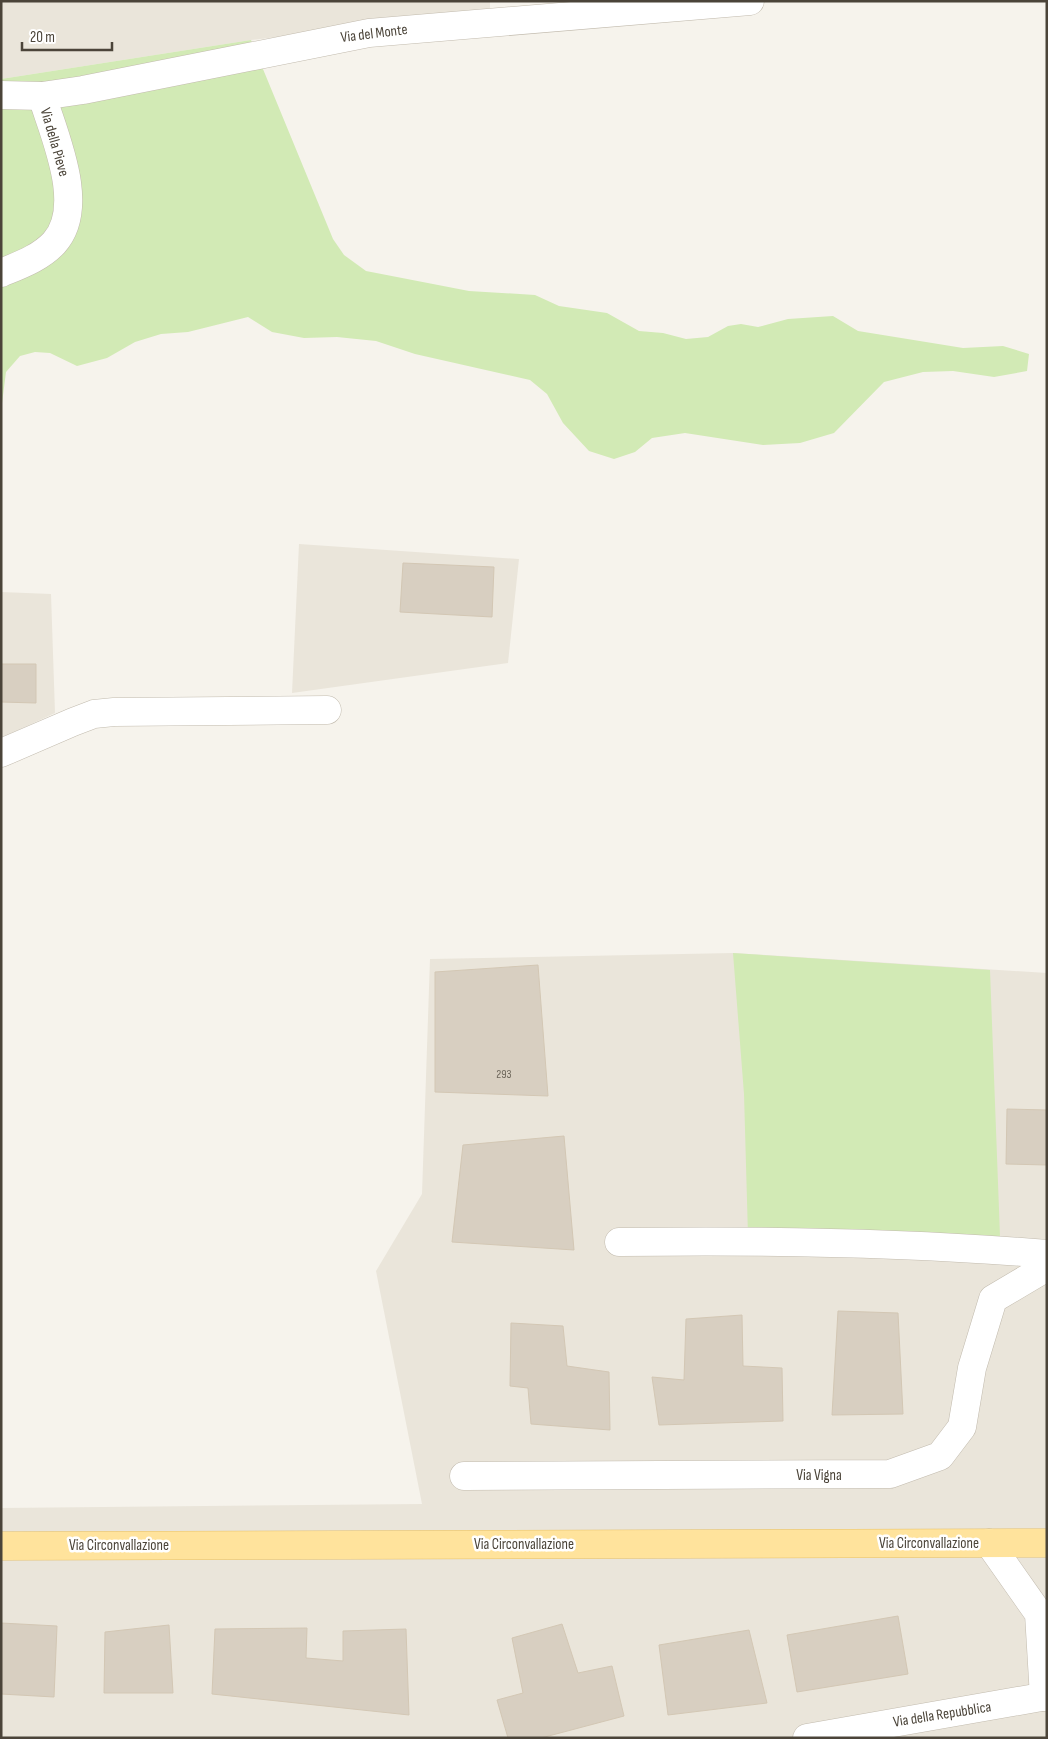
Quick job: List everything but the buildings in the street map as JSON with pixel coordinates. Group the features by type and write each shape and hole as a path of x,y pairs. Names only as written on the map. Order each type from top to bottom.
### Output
{"main road":[{"name":"Via Circonvallazione","path":"1,1546 1047,1543"}],"street":[{"name":"Via del Monte","path":"1,96 42,96 84,90 339,37 369,33 750,1"},
{"name":"Via della Pieve","path":"1,273 40,255 55,242 65,227 68,185 63,161 42,96"},
{"path":"1,753 94,714 114,712 327,710"},
{"path":"619,1242 793,1242 954,1246 1047,1254"},
{"name":"Via Vigna","path":"464,1476 890,1474 940,1456 962,1427 972,1368 993,1299 1047,1267"},
{"path":"989,1543 1039,1614 1045,1697"},
{"name":"Via della Repubblica","path":"807,1738 870,1732 1045,1697"}],"shaded area":[{"path":"1,1 490,1 490,11 251,40 1,79"},
{"path":"299,544 519,559 508,663 292,693"},
{"path":"1,592 51,594 55,713 1,738"},
{"path":"733,953 1047,973 1047,1738 1,1738 1,1508 422,1504 376,1271 422,1194 430,959"}],"green space":[{"path":"251,40 333,239 344,255 366,271 469,291 535,295 559,306 607,313 639,331 663,333 686,339 708,337 728,326 741,324 758,327 788,319 833,316 858,331 963,348 1003,346 1029,354 1027,371 994,377 953,371 923,372 884,382 834,433 800,443 763,445 685,433 652,438 635,452 614,459 589,451 563,423 547,394 530,380 415,354 376,341 337,337 304,338 272,332 248,317 188,332 161,334 135,342 107,358 77,366 50,353 35,352 20,356 6,372 1,411 1,79"},
{"path":"733,953 990,970 1000,1236 748,1236 744,1094"}]}
